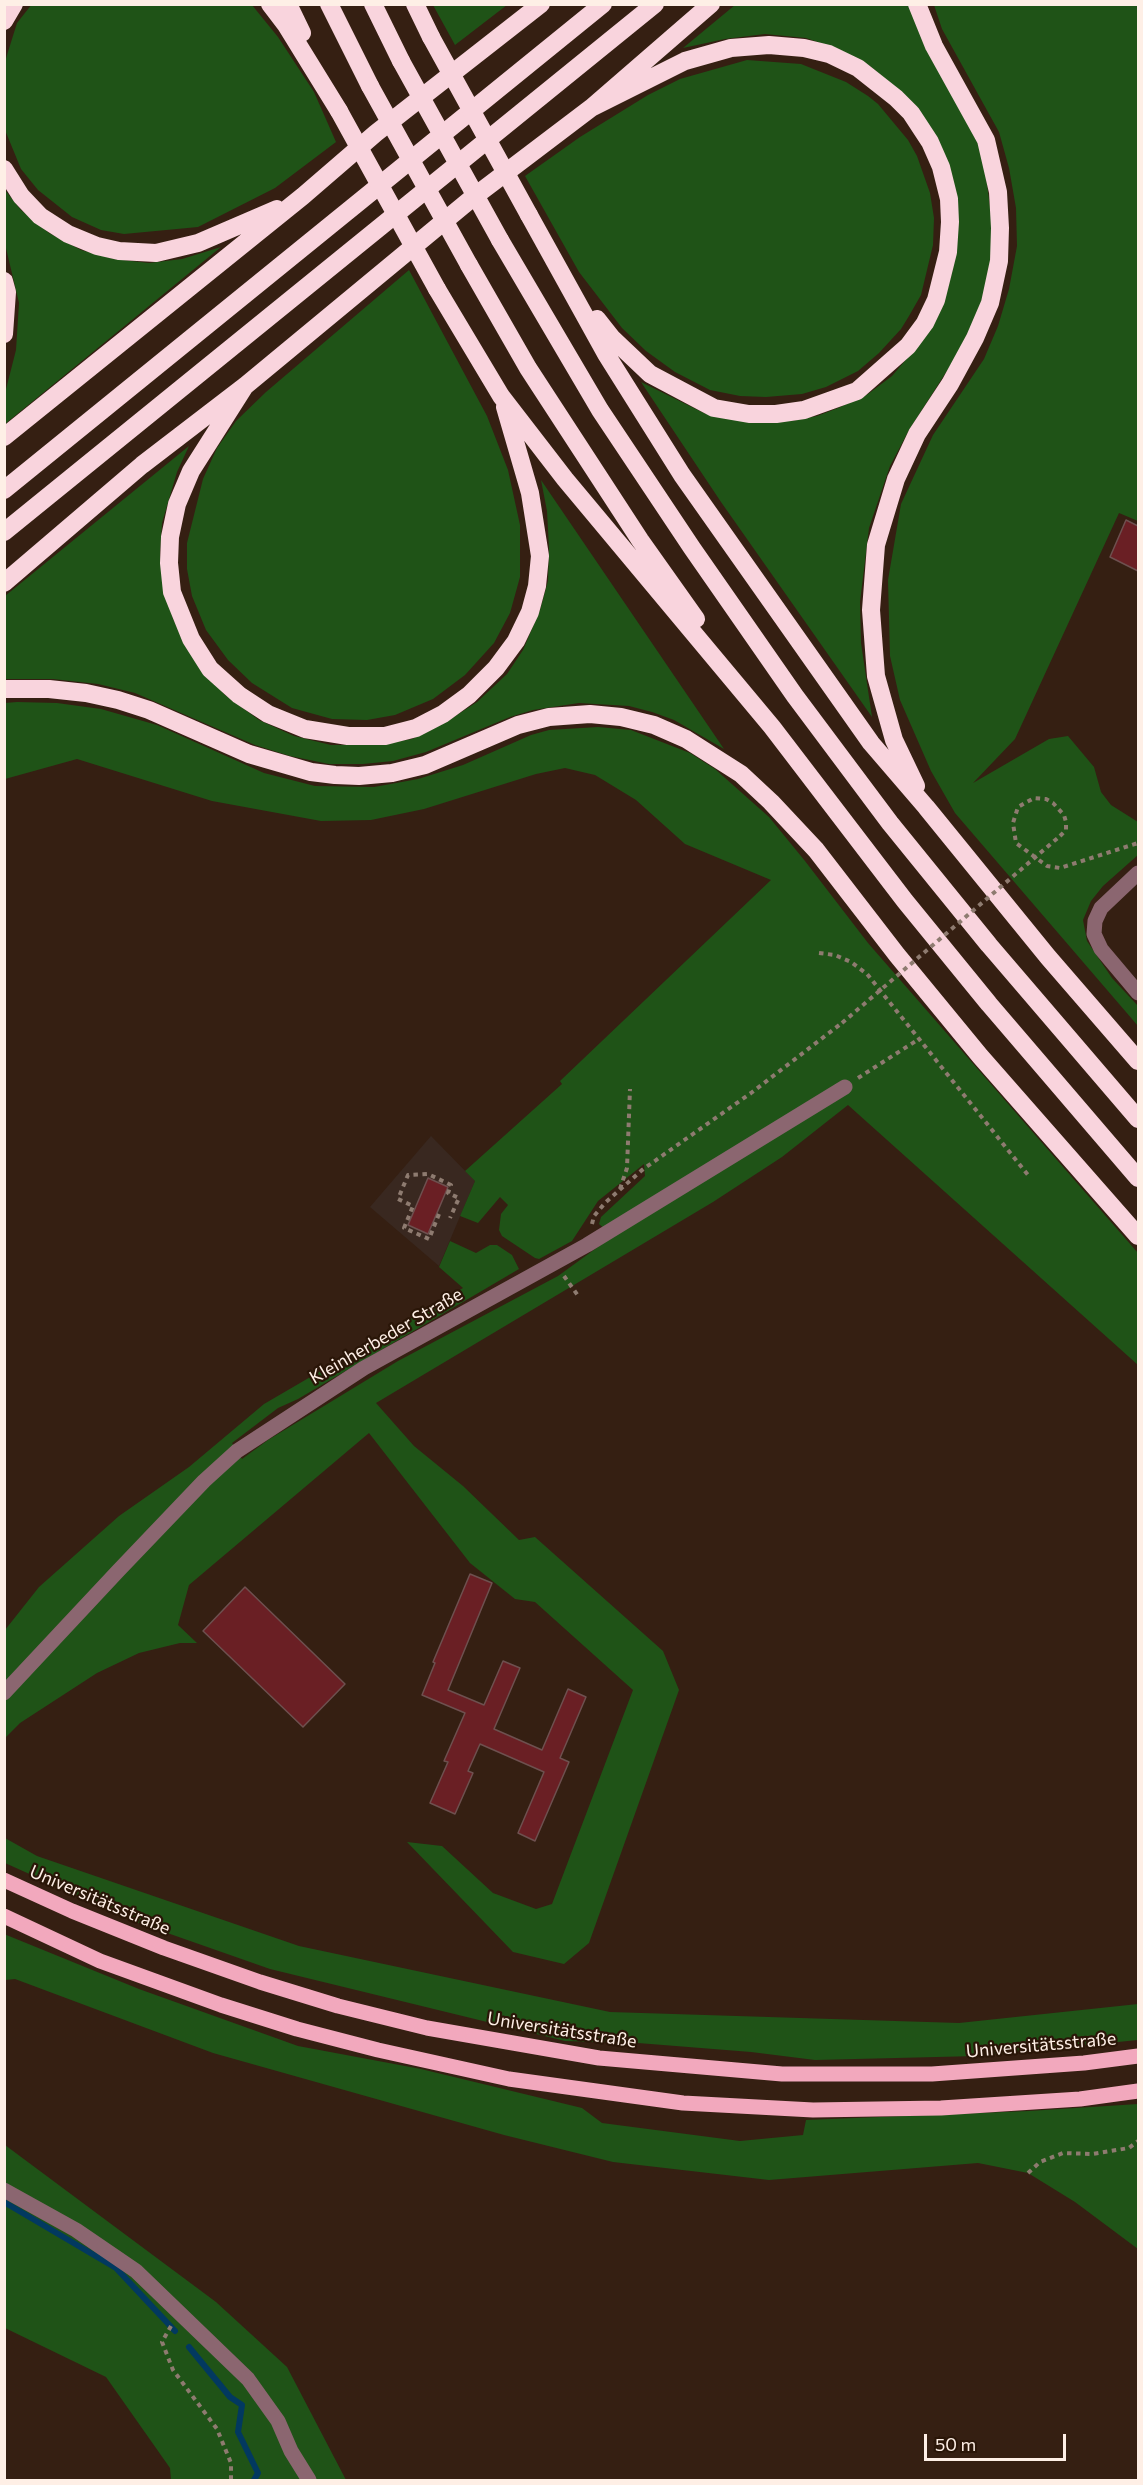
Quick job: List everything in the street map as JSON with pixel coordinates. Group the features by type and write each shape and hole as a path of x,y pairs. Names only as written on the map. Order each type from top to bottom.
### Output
{"highway":[{"path":"4,21 14,4"},
{"path":"270,4 286,25 339,111 438,289 501,396 565,479 772,727"},
{"path":"288,4 339,111"},
{"path":"329,4 370,86 528,368 640,540 772,727 905,901 989,1004 1138,1178"},
{"path":"373,4 401,61 500,240 600,410 692,548 795,696 904,841 1084,1058 1138,1119"},
{"path":"415,4 606,354 682,475 871,743 1048,957 1138,1061"},
{"path":"4,437 303,196 376,133 541,4"},
{"path":"4,490 603,4"},
{"path":"4,532 655,4"},
{"path":"4,583 142,465 245,386 471,198 591,108 711,4"},
{"path":"917,4 934,46 986,140 998,192 1000,228 999,261 990,303 975,338 950,384 917,434 900,470 876,545 871,610 876,676 894,740 926,807"},
{"path":"566,279 612,338 650,374 714,408 749,414 776,414 814,407 857,391 894,360 925,323 936,300 948,252 949,199 941,167 930,142 911,113 896,98 858,68 829,54 804,48 769,45 731,48 685,61 591,108"},
{"path":"4,170 21,196 40,216 68,234 97,246 119,251 156,253 198,243 303,196"},
{"path":"4,281 7,292 4,334"},
{"path":"245,386 191,471 177,504 169,554 172,592 191,639 210,669 239,695 268,714 305,729 348,736 385,736 416,728 442,714 469,695 496,668 516,641 530,612 537,586 540,556 530,493 501,396"},
{"path":"4,689 49,689 86,693 118,700 149,710 249,754 301,769 335,775 358,776 392,773 425,765 518,725 549,717 590,714 621,717 654,724 686,739 741,774 808,842 981,1056 1138,1236"}],"main road":[{"name":"Universitätsstraße","path":"4,1880 72,1911 164,1948 260,1982 338,2006 427,2028 599,2058 782,2074 909,2074 1084,2063 1138,2056"},
{"path":"4,1916 100,1961 264,2019 378,2050 530,2082 683,2103 813,2110 941,2108 1080,2098 1138,2091"}],"street":[{"path":"1138,873 1101,908 1095,921 1094,934 1101,949 1138,993"},
{"name":"Kleinherbeder Straße","path":"4,1693 204,1481 237,1451 364,1368 587,1245 845,1087"},
{"path":"4,2190 76,2230 136,2271 248,2379 278,2421 291,2451 309,2481"}],"path":[{"path":"587,1245 594,1216 642,1170 751,1093 842,1023 1060,836 1066,830 1064,815 1046,799 1034,798 1018,807 1013,823 1016,843 1047,866 1060,868 1138,843"},
{"path":"819,953 835,955 851,962 867,974 1028,1175"},
{"path":"845,1087 919,1039"},
{"path":"619,1190 627,1168 630,1089"},
{"path":"440,1214 429,1239 404,1228 413,1206 398,1199 408,1175 428,1174 451,1185 448,1193 459,1198 450,1218"},
{"path":"555,1263 579,1297"},
{"path":"1028,2173 1040,2162 1063,2154 1092,2154 1129,2148 1138,2141"},
{"path":"178,2313 162,2342 173,2370 217,2429 231,2463 231,2481"}],"shaded area":[{"path":"431,1136 475,1181 439,1266 370,1207"}],"green space":[{"path":"32,4 252,5 278,37 314,92 336,142 275,188 198,227 124,234 101,230 72,217 38,190 21,169 5,130 4,66 17,23"},
{"path":"433,5 507,5 455,45"},
{"path":"735,5 911,5 983,153 993,230 990,264 982,302 968,338 909,430 890,466 869,528 860,602 861,643 872,717 721,502 641,382 706,414 792,421 817,416 838,408 868,394 892,376 926,336 943,305 952,273 957,236 910,100 870,66 838,49 806,38 765,34 725,39 683,48"},
{"path":"934,5 1138,5 1138,521 1119,513 1015,739 973,783 1049,739 1068,736 1094,767 1101,792 1111,805 1138,822 1138,855 1103,886 1091,901 1083,920 1087,941 1112,978 1138,1006 1138,1026 955,813 931,771 900,700 890,656 888,580 901,504 933,435 984,359 998,326 1009,289 1017,246 1016,208 1009,168 999,132 942,29"},
{"path":"747,60 801,64 846,82 868,96 878,104 908,140 917,156 930,193 934,218 933,245 921,295 901,329 858,371 826,387 802,394 766,397 740,396 710,390 675,372 646,351 622,328 579,272 525,176 580,137 648,95 680,79"},
{"path":"5,190 21,210 49,233 81,250 114,259 149,263 182,259 221,247 5,424 4,397 16,350 19,303 5,244"},
{"path":"409,270 487,416 508,470 520,525 520,577 510,613 494,643 465,675 433,699 395,715 367,720 332,719 292,708 252,683 228,660 206,630 192,596 187,569 187,543 203,479 217,448 236,421 266,392"},
{"path":"189,446 177,472 162,523 160,554 163,582 173,619 197,664 225,695 259,720 294,736 331,745 378,745 412,739 446,722 477,702 507,674 523,650 540,610 548,581 549,548 547,511 541,480 724,749 674,720 652,712 629,706 579,703 533,710 510,717 426,752 393,761 329,764 290,756 255,745 135,693 98,684 53,679 5,679 5,596"},
{"path":"5,703 57,703 101,709 157,725 264,773 315,786 374,787 418,779 463,765 531,735 549,730 598,727 631,730 690,753 715,769 769,817 868,943 1138,1253 1138,1365 848,1105 782,1157 713,1202 376,1403 414,1446 463,1486 519,1540 535,1537 663,1651 679,1690 589,1943 564,1964 513,1952 407,1842 442,1846 493,1893 536,1909 552,1904 633,1690 535,1602 515,1599 470,1563 369,1433 189,1585 178,1625 197,1643 180,1643 139,1653 97,1673 20,1723 5,1738 5,1630 39,1587 119,1516 189,1467 264,1404 463,1288 439,1267 450,1241 476,1253 490,1245 497,1245 512,1255 519,1269 298,1399 278,1408 232,1443 242,1459 268,1440 398,1361 558,1276 613,1236 599,1224 601,1217 645,1176 644,1164 598,1201 572,1241 539,1259 502,1236 499,1230 501,1214 508,1205 500,1197 478,1223 460,1216 475,1181 465,1171 562,1084 560,1081 771,880 685,844 636,800 595,775 565,768 536,774 424,809 371,820 321,821 212,801 77,759 5,779"},
{"path":"5,1838 37,1856 299,1946 610,2012 959,2023 1138,2004 1138,2040 977,2056 815,2060 751,2052 638,2043 565,2041 270,1969 136,1922 5,1863"},
{"path":"4,1934 139,1989 298,2046 421,2069 582,2108 602,2123 740,2141 803,2135 806,2120 1138,2104 1138,2249 1075,2202 1028,2173 978,2163 769,2180 613,2162 504,2135 213,2053 15,1979 5,1980"},
{"path":"5,2145 216,2302 287,2367 346,2480 171,2480 170,2468 106,2377 5,2328 5,2196 165,2292 5,2188"}],"building":[{"path":"1126,520 1138,526 1138,571 1110,557"},
{"path":"428,1178 448,1187 428,1234 408,1225"},
{"path":"470,1574 492,1583 448,1690 484,1705 503,1661 520,1668 494,1729 542,1750 568,1689 586,1697 560,1758 569,1762 535,1841 518,1833 544,1772 480,1744 468,1771 473,1773 455,1814 430,1803 448,1762 444,1761 465,1713 422,1695 435,1663 433,1662"},
{"path":"245,1587 345,1684 303,1727 203,1631"}],"waterway":[{"path":"4,2202 116,2268 175,2331"},
{"path":"189,2347 230,2397 242,2405 238,2432 258,2473 254,2480"}]}
